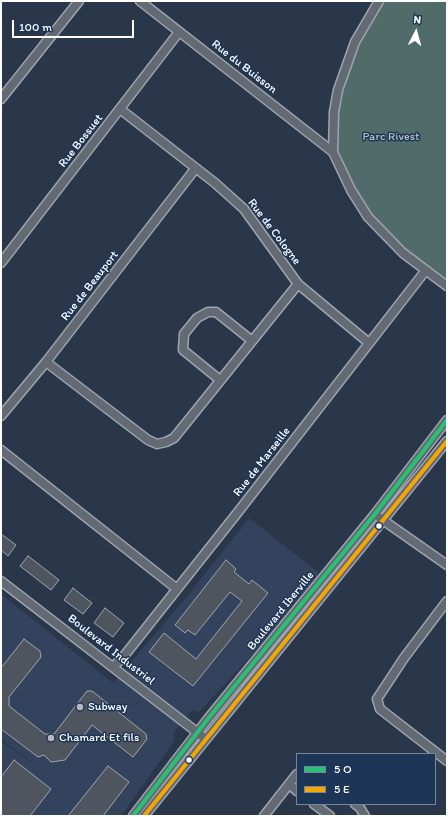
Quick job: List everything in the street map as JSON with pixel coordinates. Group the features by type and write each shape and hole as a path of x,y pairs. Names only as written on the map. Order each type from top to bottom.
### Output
{"street":[{"path":"1,99 79,1"},
{"name":"Rue du Buisson","path":"140,1 333,152"},
{"path":"378,1 354,42 338,90 334,112 333,152 350,190 368,217 403,253 447,286"},
{"name":"Rue Bossuet","path":"1,263 179,32"},
{"name":"Rue de Cologne","path":"120,109 195,169 215,183 244,209 298,284 369,343"},
{"name":"Rue de Beauport","path":"1,416 46,362 195,169"},
{"name":"Rue de Marseille","path":"113,667 124,656 238,512 426,270"},
{"path":"46,362 148,440 157,444 166,442 174,438 251,340 298,284"},
{"path":"220,380 183,350 184,334 197,318 208,312 216,312 251,340"},
{"name":"Boulevard Iberville","path":"133,816 197,733 375,514 447,420"},
{"name":"Boulevard Iberville","path":"144,816 205,738 447,441"},
{"path":"1,450 177,589"},
{"path":"375,514 447,565"},
{"name":"Boulevard Industriel","path":"1,581 205,738"},
{"path":"447,601 404,658 377,699 380,709 447,761"},
{"path":"264,816 296,775"},
{"path":"289,784 296,790"},
{"path":"315,805 330,816"},
{"path":"356,805 365,816"}],"shaded area":[{"path":"249,518 324,577 199,712 192,710 174,732 175,740 121,816 1,816 1,741 42,770 1,739 1,594 113,683 185,599"}],"green space":[{"name":"Parc Rivest","path":"378,1 447,1 447,286 403,253 368,217 338,165 334,137 338,92 354,43"}],"building":[{"path":"1,534 16,545 8,556 1,550"},
{"path":"28,556 59,580 51,590 20,566"},
{"path":"226,560 236,569 234,572 249,584 252,580 268,593 193,686 149,652 164,633 196,659 242,601 230,592 195,635 188,630 185,633 175,625"},
{"path":"73,588 92,603 83,614 64,600"},
{"path":"105,608 124,623 113,637 94,623"},
{"path":"24,639 40,651 41,657 9,697 9,706 45,734 54,734 87,691 92,691 146,734 147,739 133,757 92,725 65,760 51,762 44,755 38,757 1,729 1,668"},
{"path":"14,760 51,789 30,816 1,816 1,777"},
{"path":"108,766 129,782 103,816 68,816"}],"transit line":[{"path":"133,816 207,720 375,514 447,420"},
{"path":"144,816 447,441"}],"place":[{"name":"Subway","path":"80,707"},
{"name":"Chamard Et fils","path":"51,738"}]}
